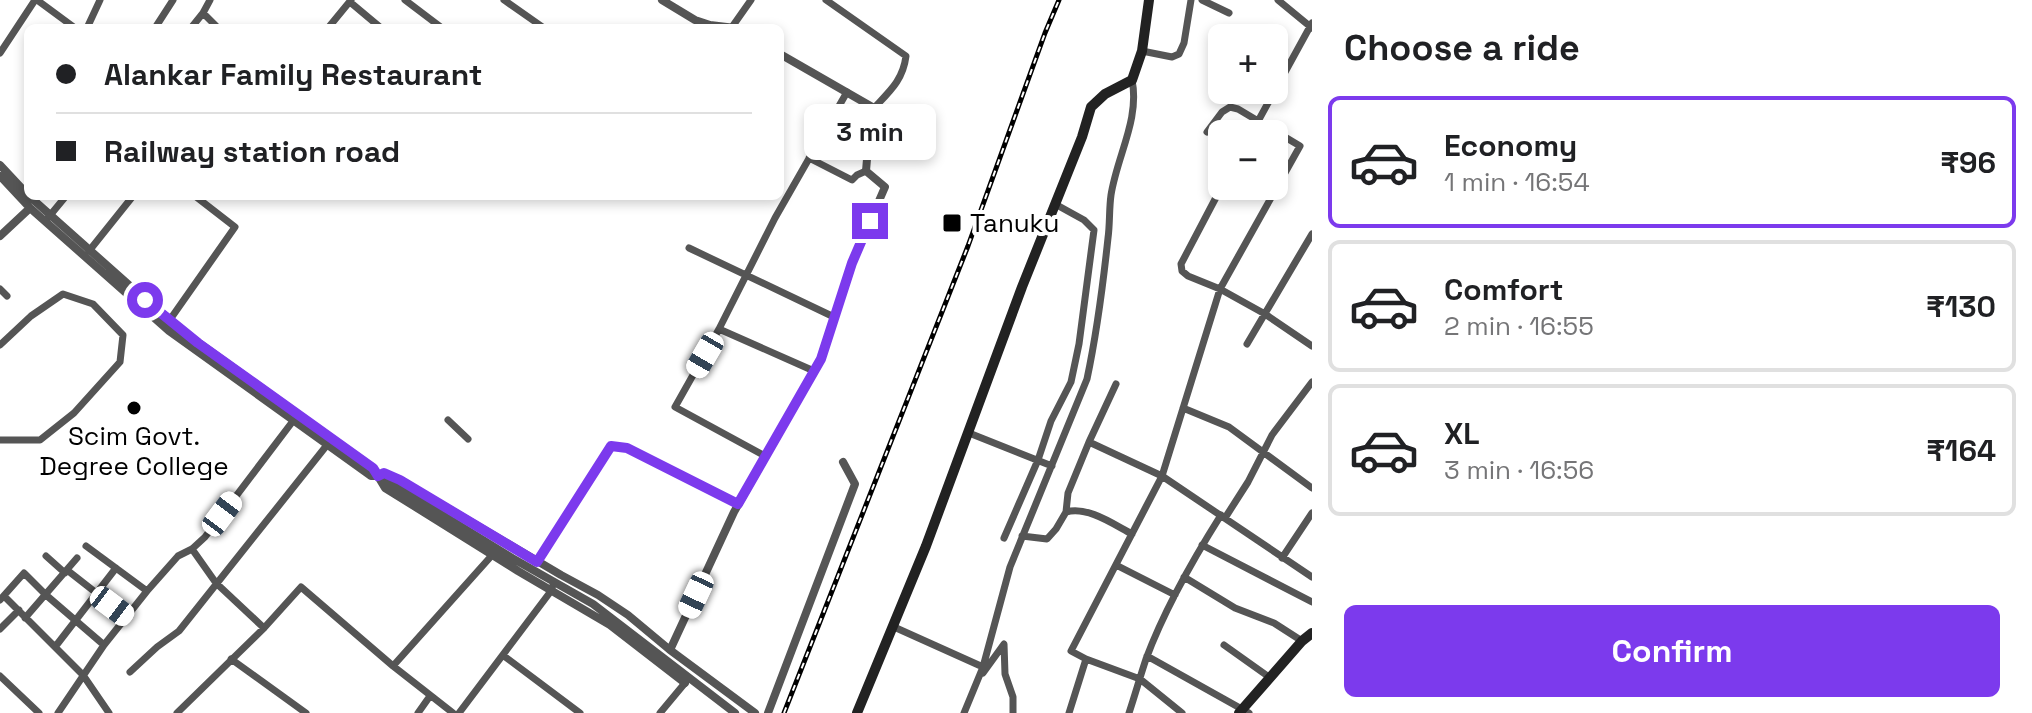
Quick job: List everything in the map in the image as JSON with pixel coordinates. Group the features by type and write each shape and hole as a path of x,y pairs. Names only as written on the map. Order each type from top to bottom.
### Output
{"main road":[{"path":"857,713 894,627 969,433 1091,107 1105,94 1132,80 1142,51 1149,0"},
{"path":"1244,712 1269,677 1309,636"}],"street":[{"path":"0,53 36,0 69,24"},
{"path":"89,24 100,0"},
{"path":"158,24 173,0"},
{"path":"194,24 210,0"},
{"path":"405,0 437,24"},
{"path":"504,0 538,24"},
{"path":"662,0 704,24"},
{"path":"736,24 751,0"},
{"path":"826,0 906,56 904,70 891,91 874,108"},
{"path":"1142,51 1172,57 1179,54 1184,43 1191,0"},
{"path":"1202,0 1229,13"},
{"path":"1259,120 1311,26 1278,0"},
{"path":"331,24 351,1 377,24"},
{"path":"203,13 214,24"},
{"path":"784,56 874,108 878,120 868,147 866,171"},
{"path":"964,713 983,667 1010,567 1087,379 1109,233 1111,195 1135,96 1132,80"},
{"path":"765,456 675,407 719,329 775,218 847,92"},
{"path":"1216,120 1230,107 1256,120"},
{"path":"1288,139 1300,146 1288,167"},
{"path":"809,158 852,180 866,171"},
{"path":"0,165 24,190"},
{"path":"670,650 738,504 821,359 852,263 885,187 866,171"},
{"path":"0,176 30,208 48,218 89,251 169,321 373,468 378,476 610,625 685,683 660,713"},
{"path":"33,200 48,218 169,331 293,421 371,476 384,473 400,480 598,595 755,713"},
{"path":"48,218 63,200"},
{"path":"89,251 130,200"},
{"path":"169,321 235,227 200,200"},
{"path":"1215,200 1181,264 1182,271 1265,314 1312,346"},
{"path":"1182,713 1140,679 1071,651 1162,476 1220,289 1270,200"},
{"path":"1004,538 1038,460 1051,421 1071,382 1079,344 1094,230 1084,220 1055,204"},
{"path":"0,236 30,208"},
{"path":"1247,344 1312,234"},
{"path":"689,248 834,317"},
{"path":"0,289 7,296"},
{"path":"0,345 31,316 63,294 93,304 123,335 120,362 74,413 40,440 0,440"},
{"path":"719,329 814,371"},
{"path":"1129,713 1147,656 1184,577 1202,545 1248,482 1272,435 1312,382"},
{"path":"1022,536 1047,539 1056,529 1066,512 1068,493 1089,442 1116,384"},
{"path":"1183,408 1229,427 1312,488"},
{"path":"448,420 468,439"},
{"path":"58,713 104,645 147,591 178,556 205,537 293,421"},
{"path":"969,433 1052,466"},
{"path":"1089,442 1162,476 1311,575"},
{"path":"130,672 179,631 327,445"},
{"path":"537,562 611,446 627,448 738,504"},
{"path":"768,713 855,484 843,462"},
{"path":"1066,512 1072,510 1090,514 1132,534"},
{"path":"1282,558 1312,513"},
{"path":"1202,545 1312,602"},
{"path":"86,546 147,591"},
{"path":"192,549 216,583 264,628"},
{"path":"393,666 495,552"},
{"path":"46,556 127,617"},
{"path":"25,618 77,558"},
{"path":"1116,565 1175,595"},
{"path":"55,647 116,568"},
{"path":"104,645 24,573 2,598 19,610 83,675 109,713"},
{"path":"1184,577 1235,608 1309,636"},
{"path":"177,713 301,587 393,666 456,713 504,656 552,587"},
{"path":"552,587 593,604 617,620 735,713"},
{"path":"0,629 19,610"},
{"path":"894,627 983,667"},
{"path":"977,682 1004,644 1005,674 1013,697 1013,713"},
{"path":"1224,645 1269,677"},
{"path":"504,656 580,713"},
{"path":"1147,656 1244,712"},
{"path":"231,659 306,713"},
{"path":"1069,713 1086,659"},
{"path":"0,676 39,713"},
{"path":"418,713 430,696"}],"railway":[{"path":"784,713 968,246 1059,0"}],"place":[{"name":"Tanuku","path":"952,223"},
{"name":"Scim Govt. Degree College","path":"134,408"}],"route":[{"path":"145,300 198,343 373,468 378,476 384,473 400,480 537,562 611,446 627,448 738,504 821,359 852,263 870,221"}]}
